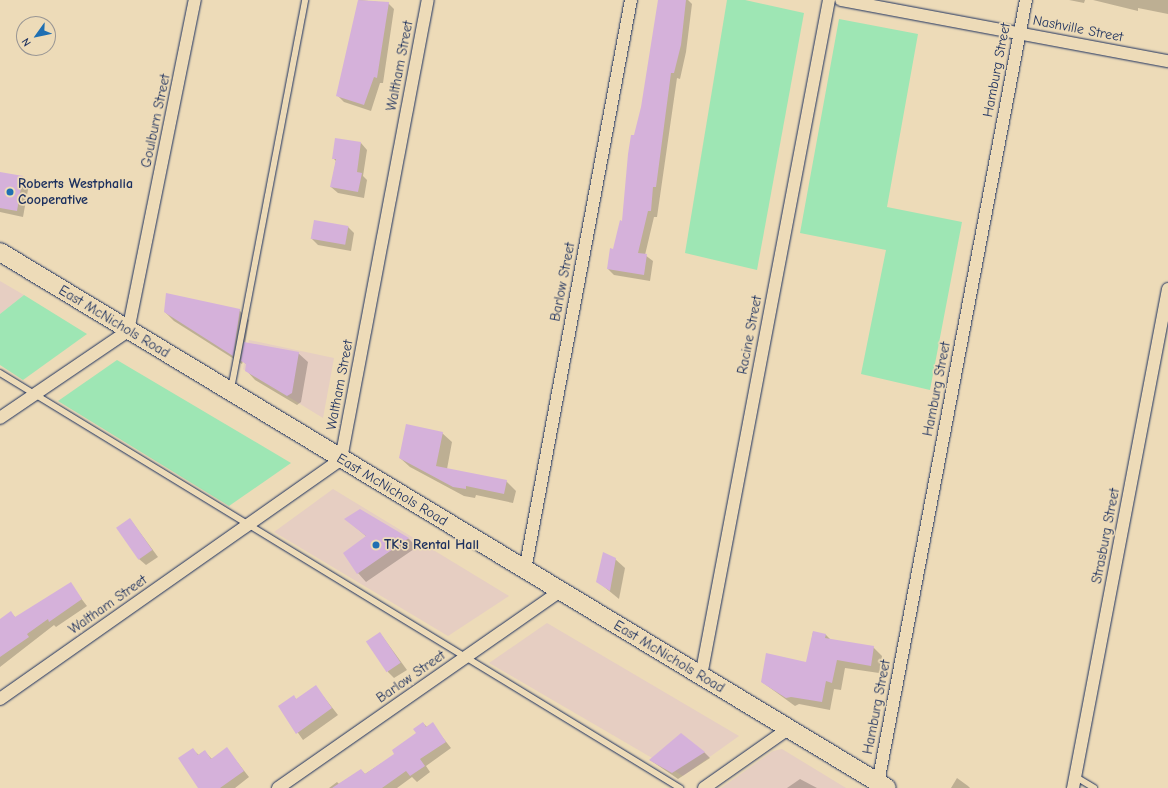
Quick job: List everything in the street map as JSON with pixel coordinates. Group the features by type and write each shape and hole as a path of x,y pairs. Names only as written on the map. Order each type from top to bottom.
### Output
{"street":[{"name":"Goulburn Street","path":"128,331 195,0"},
{"name":"Waltham Street","path":"0,699 341,459 428,0"},
{"name":"Barlow Street","path":"525,570 631,0"},
{"name":"Racine Street","path":"701,676 829,0"},
{"name":"Nashville Street","path":"841,0 1168,61"},
{"name":"Hamburg Street","path":"883,785 1026,0"},
{"name":"East McNichols Road","path":"0,252 128,331 883,785"},
{"name":"Strasburg Street","path":"1075,783 1168,289"},
{"path":"0,418 128,331"},
{"name":"Barlow Street","path":"278,788 560,591"},
{"path":"704,788 788,729"}],"lane":[{"path":"230,392 305,0"},
{"path":"0,373 680,788"},
{"path":"1075,783 1094,788"}],"shaded area":[{"path":"0,281 24,295 0,314"},
{"path":"249,340 334,358 323,418 243,369"},
{"path":"333,489 509,596 448,636 274,532"},
{"path":"547,623 739,736 683,776 489,663"},
{"path":"782,749 846,788 721,788 773,751"}],"green space":[{"path":"727,0 745,0 804,13 757,270 685,253"},
{"path":"839,19 918,34 887,207 962,222 930,390 861,374 886,250 800,233"},
{"path":"24,295 87,334 23,380 0,365 0,314"},
{"path":"117,360 291,463 229,506 58,401"}],"building":[{"path":"358,0 389,2 377,78 374,77 364,105 336,96"},
{"path":"658,0 686,0 681,45 674,73 671,73 656,187 653,187 651,211 648,211 638,253 647,254 644,275 607,269 610,248 613,249 620,220 622,221 631,135 634,135 641,107"},
{"path":"335,138 361,142 357,172 362,173 358,192 330,187 336,159 332,159"},
{"name":"Roberts Westphalia Cooperative","path":"0,172 23,176 17,211 0,208"},
{"path":"314,220 348,226 345,245 311,239"},
{"path":"166,293 240,309 233,356 164,312"},
{"path":"244,342 299,352 292,393 287,396 245,371 246,364 241,361"},
{"path":"406,424 443,432 436,466 507,480 504,494 466,486 466,489 453,487 399,458"},
{"name":"TK's Rental Hall","path":"360,509 409,538 357,574 343,553 366,536 344,519"},
{"path":"130,518 152,550 138,560 116,528"},
{"path":"603,552 616,558 610,591 596,582"},
{"path":"71,582 82,599 49,622 48,619 27,634 29,637 0,657 0,619 11,611 15,617"},
{"path":"813,631 826,634 825,638 874,646 871,666 837,660 832,683 826,681 822,702 791,697 786,698 761,682 766,653 806,662"},
{"path":"380,632 401,663 387,672 366,642"},
{"path":"316,685 332,708 296,734 278,706 294,695 296,699"},
{"path":"423,722 426,727 433,722 446,742 420,759 425,766 410,776 406,771 382,788 332,788 361,769 365,774 394,754 392,750 416,733 413,729"},
{"path":"681,733 705,752 672,773 649,760"},
{"path":"227,747 244,771 220,788 198,788 178,758 193,748 198,755 205,750 211,759"}],"place":[{"name":"Roberts Westphalia Cooperative","path":"10,192"},
{"name":"TK's Rental Hall","path":"376,545"}]}
